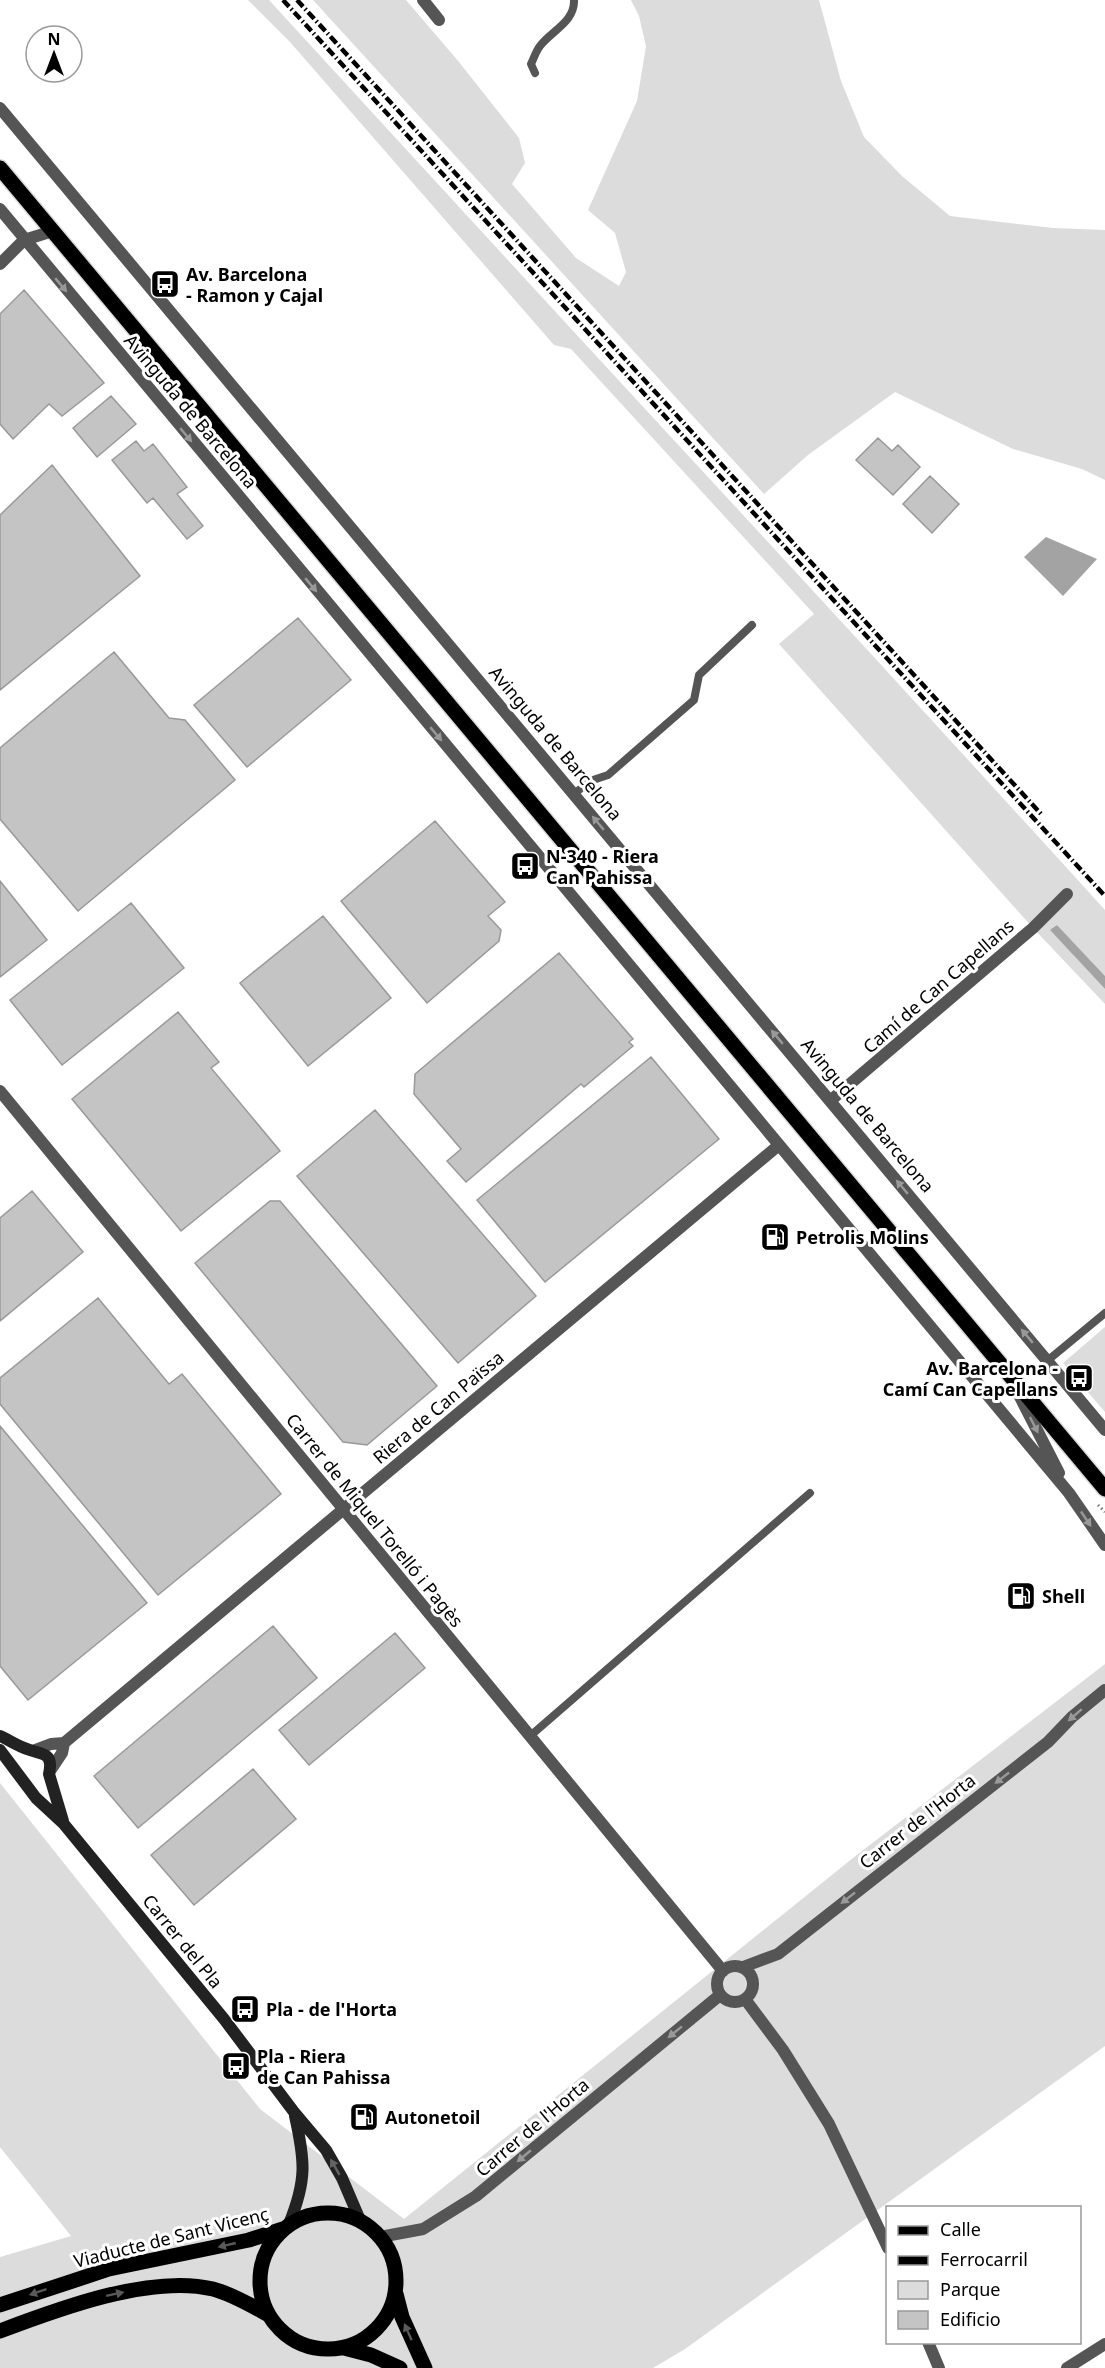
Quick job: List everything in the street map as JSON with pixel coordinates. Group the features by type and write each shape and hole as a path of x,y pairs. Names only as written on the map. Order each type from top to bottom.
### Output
{"main road":[{"name":"Avinguda de Barcelona","path":"0,168 1105,1489"},
{"name":"Carrer del Pla","path":"0,1736 48,1757 63,1823"},
{"name":"Carrer del Pla","path":"0,1750 36,1798 63,1823 224,2019 294,2112 326,2150 342,2178 360,2220"},
{"path":"15,1770 19,1758 33,1751"},
{"path":"26,1783 31,1785 43,1783 50,1772"},
{"path":"267,2314 260,2296 259,2278 262,2260 270,2245 286,2227 298,2203 304,2172 303,2152 294,2112"},
{"path":"286,2227 302,2217 325,2212 343,2214 360,2220 380,2236 390,2252 396,2269 396,2294 402,2317 425,2368"},
{"name":"Viaducte de Sant Vicenç","path":"0,2305 109,2269 249,2240 286,2227"},
{"path":"0,2331 115,2293 148,2288 200,2287 234,2296 267,2314 287,2336 300,2344 329,2350 344,2348 373,2333 384,2320 396,2294"},
{"path":"344,2348 370,2355 399,2368"}],"street":[{"path":"423,0 440,20"},
{"name":"Avinguda de Barcelona","path":"0,108 1105,1430"},
{"name":"Avinguda de Barcelona","path":"0,209 1069,1493 1105,1545"},
{"path":"0,264 24,240 53,231"},
{"name":"Camí de Can Capellans","path":"830,1101 1033,928 1067,894"},
{"name":"Carrer de Miquel Torelló i Pagès","path":"0,1091 723,1971"},
{"name":"Riera de Can Païssa","path":"33,1751 51,1744 64,1743 779,1145"},
{"name":"Avinguda de Barcelona","path":"1008,1373 1069,1493"},
{"name":"Carrer de l'Horta","path":"743,1968 778,1954 1048,1742 1072,1717 1105,1690"},
{"name":"Riera de Can Païssa","path":"50,1772 62,1753 64,1743"},
{"path":"736,1966 743,1968 748,1971 753,1990 745,1999 731,2001 720,1995 717,1982 723,1971 736,1966"},
{"name":"Carrer de l'Horta","path":"380,2236 423,2229 476,2196 720,1995"},
{"path":"745,1999 783,2050 817,2104 886,2243"},
{"path":"928,2344 939,2368"},
{"path":"1067,2368 1105,2344"}],"lane":[{"path":"535,74 531,64 538,47 552,32 567,21 574,0"},
{"path":"574,795 590,781 608,775 694,700 699,675 752,625"},
{"path":"1047,1360 1105,1313"},
{"path":"529,1737 810,1493"}],"green space":[{"path":"248,0 269,0 1105,910 1105,976 1057,925 1051,931 1105,989 1105,1004 1033,928 779,644 814,614 571,349 554,345 290,42"},
{"path":"313,0 406,0 519,138 525,163 512,184 576,258 619,286 626,272 615,233 588,210 637,101 646,46 639,16 631,0 819,0 841,81 864,137 902,176 950,216 1053,228 1105,230 1105,480 1082,469 1013,449 895,392 808,455 764,494"},
{"path":"1105,1327 1105,1412 1063,1363"},
{"path":"1105,1664 1105,2046 685,2349 653,2368 0,2368 0,2257 71,2236 0,2147 0,1783 260,2109 404,2219 853,1858"}],"shaded area":[{"path":"1046,537 1097,559 1063,596 1024,557"},
{"path":"1057,925 1105,976 1105,989 1050,930"}],"building":[{"path":"24,290 104,383 62,416 49,404 13,439 0,424 0,314"},
{"path":"111,396 136,424 97,457 73,428"},
{"path":"878,438 892,451 898,445 920,467 893,495 856,460"},
{"path":"136,441 144,451 153,444 187,487 177,494 203,526 187,539 153,498 147,503 112,460"},
{"path":"52,465 140,576 0,690 0,515"},
{"path":"930,476 959,504 932,533 903,504"},
{"path":"298,618 351,680 247,767 194,705"},
{"path":"114,652 169,718 185,720 235,780 78,911 0,819 0,748"},
{"path":"435,821 505,902 488,916 501,930 499,941 427,1003 341,901"},
{"path":"0,881 47,940 0,977"},
{"path":"131,903 184,968 62,1065 10,1000"},
{"path":"323,916 391,998 308,1066 240,983"},
{"path":"559,953 633,1039 629,1042 633,1046 584,1087 581,1084 466,1182 447,1161 461,1149 414,1094 415,1074"},
{"path":"178,1012 219,1062 211,1068 280,1151 181,1231 72,1099"},
{"path":"651,1057 719,1139 545,1282 477,1200"},
{"path":"375,1110 536,1296 458,1363 297,1176"},
{"path":"32,1191 83,1252 0,1321 0,1218"},
{"path":"270,1201 280,1201 437,1386 367,1445 343,1442 195,1263"},
{"path":"98,1298 169,1384 182,1374 281,1494 158,1595 0,1404 0,1378"},
{"path":"0,1426 147,1603 28,1700 0,1666"},
{"path":"273,1626 317,1678 138,1828 94,1776"},
{"path":"395,1633 425,1668 309,1765 279,1730"},
{"path":"253,1769 296,1819 194,1905 151,1855"}],"railway":[{"path":"283,0 1105,896"},
{"path":"297,0 1042,815"}],"place":[{"name":"Av. Barcelona - Ramon y Cajal","path":"165,284"},
{"name":"N-340 - Riera Can Pahissa","path":"525,866"},
{"name":"Petrolis Molins","path":"775,1237"},
{"name":"Av. Barcelona - Camí Can Capellans","path":"1079,1378"},
{"name":"Shell","path":"1021,1596"},
{"name":"Pla - de l'Horta","path":"245,2009"},
{"name":"Pla - Riera de Can Pahissa","path":"236,2066"},
{"name":"Autonetoil","path":"364,2117"}]}
